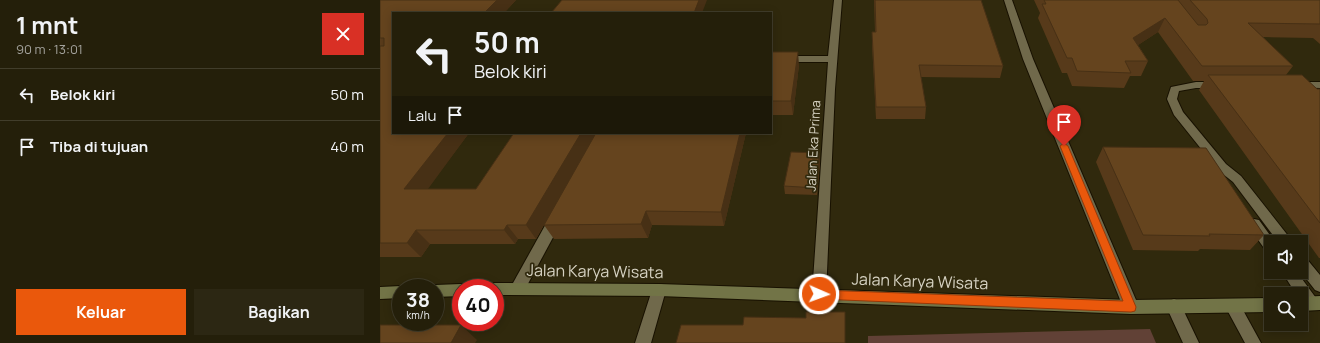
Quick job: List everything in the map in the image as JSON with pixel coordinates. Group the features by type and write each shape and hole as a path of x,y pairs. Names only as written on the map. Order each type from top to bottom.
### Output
{"street":[{"name":"Jalan Eka Prima","path":"819,294 838,0"},
{"path":"1008,0 1028,58 1131,307"},
{"path":"772,59 833,59"},
{"path":"1227,85 1196,85 1175,89 1172,99 1178,113 1222,167 1237,179 1281,235"},
{"path":"1289,85 1320,85"},
{"path":"1222,167 1223,180 1231,192"},
{"path":"518,288 563,207"},
{"path":"1249,217 1264,237"},
{"path":"1308,271 1320,286"},
{"path":"1294,279 1311,303"},
{"name":"Jalan Karya Wisata","path":"504,289 659,290 819,294 1131,307 1264,304"},
{"path":"643,343 659,290"},
{"path":"380,293 392,292"},
{"path":"1174,306 1191,343"},
{"path":"1232,306 1254,343"}],"shaded area":[{"path":"1150,329 1156,343 868,343 868,336"}],"building":[{"path":"380,0 497,0 485,12 392,12 392,134 447,134 404,189 476,189 513,134 580,134 526,225 507,225 504,230 416,230 407,243 380,243 380,46 384,46 384,38 380,38"},
{"path":"562,0 699,0 694,12 552,12"},
{"path":"875,0 981,0 1003,66 919,65 926,107 876,107 872,32 876,32"},
{"path":"1044,0 1178,0 1198,25 1206,25 1208,23 1207,19 1190,0 1320,0 1320,24 1248,23 1293,66 1202,66 1165,18 1133,38 1148,61 1125,61 1131,73 1077,71 1072,58 1067,58 1042,4 1046,4"},
{"path":"772,52 798,52 791,101 772,101"},
{"path":"1208,75 1302,75 1317,89 1320,89 1320,223"},
{"path":"595,134 740,134 721,212 646,211 641,224 544,225"},
{"path":"1103,147 1206,148 1264,235 1209,234 1210,236 1143,235"},
{"path":"791,152 819,153 817,188 784,186"},
{"path":"806,312 845,312 845,343 676,343 681,325 743,325 744,317 806,318"},
{"path":"380,325 392,325 392,331 444,331 444,325 452,325 452,331 458,331 451,343 380,343"}],"route":[{"path":"819,294 1131,307 1064,146"}]}
